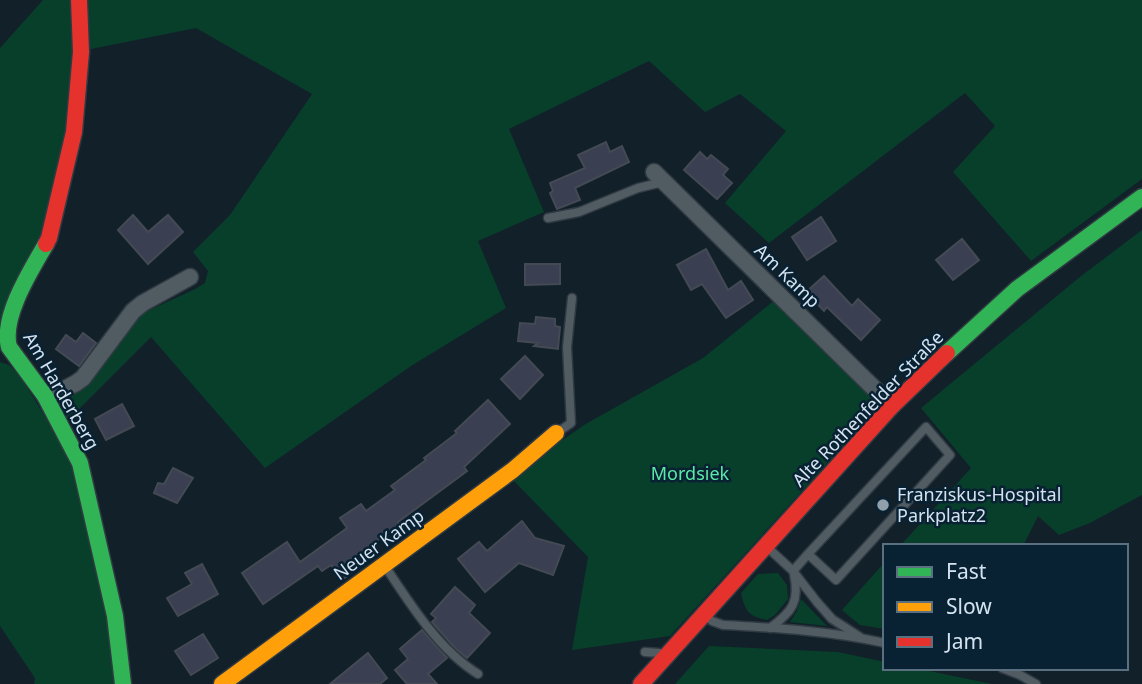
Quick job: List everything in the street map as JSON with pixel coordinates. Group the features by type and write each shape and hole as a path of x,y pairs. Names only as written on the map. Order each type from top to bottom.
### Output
{"street":[{"name":"Am Harderberg","path":"79,0 81,51 74,132 49,239 19,293 7,339 9,347 45,396 80,463 115,616 122,684"},
{"name":"Am Kamp","path":"659,177 892,406"},
{"name":"Alte Rothenfelder Straße","path":"641,684 892,406 927,371 1017,289 1142,197"},
{"path":"45,396 68,388 83,378 134,311 143,303 190,277"},
{"name":"Neuer Kamp","path":"222,684 513,470 556,433"}],"lane":[{"path":"548,218 579,212 659,177"},
{"path":"556,433 571,423 567,347 572,298"},
{"path":"793,571 808,554 926,427 950,456 836,580 808,554"},
{"path":"765,546 793,571 832,619 862,638"},
{"path":"384,566 411,605 454,656 478,674"},
{"path":"770,628 782,620 794,604 797,587 793,571"},
{"path":"703,614 723,625 862,638 883,643"},
{"path":"645,652 666,656"},
{"path":"1007,670 1036,684"}],"green space":[{"path":"43,0 1142,0 1142,179 1031,261 953,172 995,126 965,93 769,243 725,203 786,131 740,94 705,112 649,61 509,129 544,212 478,241 506,308 411,366 265,468 151,337 65,423 57,407 61,401 87,383 143,313 205,283 208,271 193,252 230,215 312,94 196,28 81,51 49,238 0,334 0,48"},
{"path":"1142,230 1142,495 1090,523 1059,535 1038,516 1024,544 902,544 971,468 921,408 1081,276"},
{"name":"Mordsiek","path":"776,299 873,397 871,415 670,636 572,650 588,557 510,477 584,425 703,358"},
{"path":"0,362 9,365 20,376 75,465 110,618 116,684 34,684 35,678 0,626"},
{"path":"883,564 883,629 860,625 842,610"},
{"path":"778,573 787,585 788,599 775,615 767,620 755,617 746,608 741,593 758,574"},
{"path":"801,599 827,626 790,622"},
{"path":"709,646 838,652 883,662 883,670 925,670 992,684 675,684"}],"building":[{"path":"606,142 610,152 622,146 629,162 575,188 580,200 557,209 550,193 553,191 550,183 585,168 578,155"},
{"path":"700,152 707,159 711,155 728,169 723,175 732,183 717,199 684,170"},
{"path":"133,215 148,232 168,215 183,232 148,264 118,230"},
{"path":"821,217 836,241 807,260 792,237"},
{"path":"962,239 979,260 953,280 936,260"},
{"path":"706,249 728,290 741,281 753,300 726,318 702,284 691,290 677,265"},
{"path":"525,264 560,264 560,284 525,285"},
{"path":"824,276 852,306 858,299 880,320 861,340 827,307 824,311 806,292"},
{"path":"536,317 555,319 555,326 560,327 558,349 518,341 520,323 535,324"},
{"path":"83,333 96,343 79,366 56,349 66,335 76,342"},
{"path":"525,356 543,375 520,399 501,379"},
{"path":"488,400 510,424 464,467 467,471 398,522 399,525 349,560 356,569 342,580 331,565 322,571 318,566 263,604 242,573 287,542 300,562 347,528 340,518 361,504 366,511 395,490 391,486 457,433 455,431"},
{"path":"122,404 134,426 106,440 95,419"},
{"path":"173,468 193,478 177,503 154,493 158,483 164,484"},
{"path":"522,521 535,538 564,546 553,575 519,563 485,592 458,559 479,542 487,551"},
{"path":"202,564 218,594 178,616 167,598 192,584 185,573"},
{"path":"455,587 475,605 469,613 490,633 467,658 432,622 436,618 431,614"},
{"path":"422,630 447,658 428,674 437,684 407,684 395,670 408,659 400,649"},
{"path":"203,634 218,658 191,675 175,651"},
{"path":"368,653 387,678 380,684 330,684"}],"traffic: fast":[{"path":"947,353 1017,289 1142,197"},
{"path":"46,244 13,308 9,322 9,347 45,396 80,463 115,616 123,684"}],"traffic: slow":[{"path":"222,684 513,470 556,433"}],"traffic: jam":[{"path":"46,244 74,132 81,52 79,0"},
{"path":"641,684 892,406 947,353"}],"place":[{"name":"Franziskus-Hospital Parkplatz2","path":"883,505"}]}
